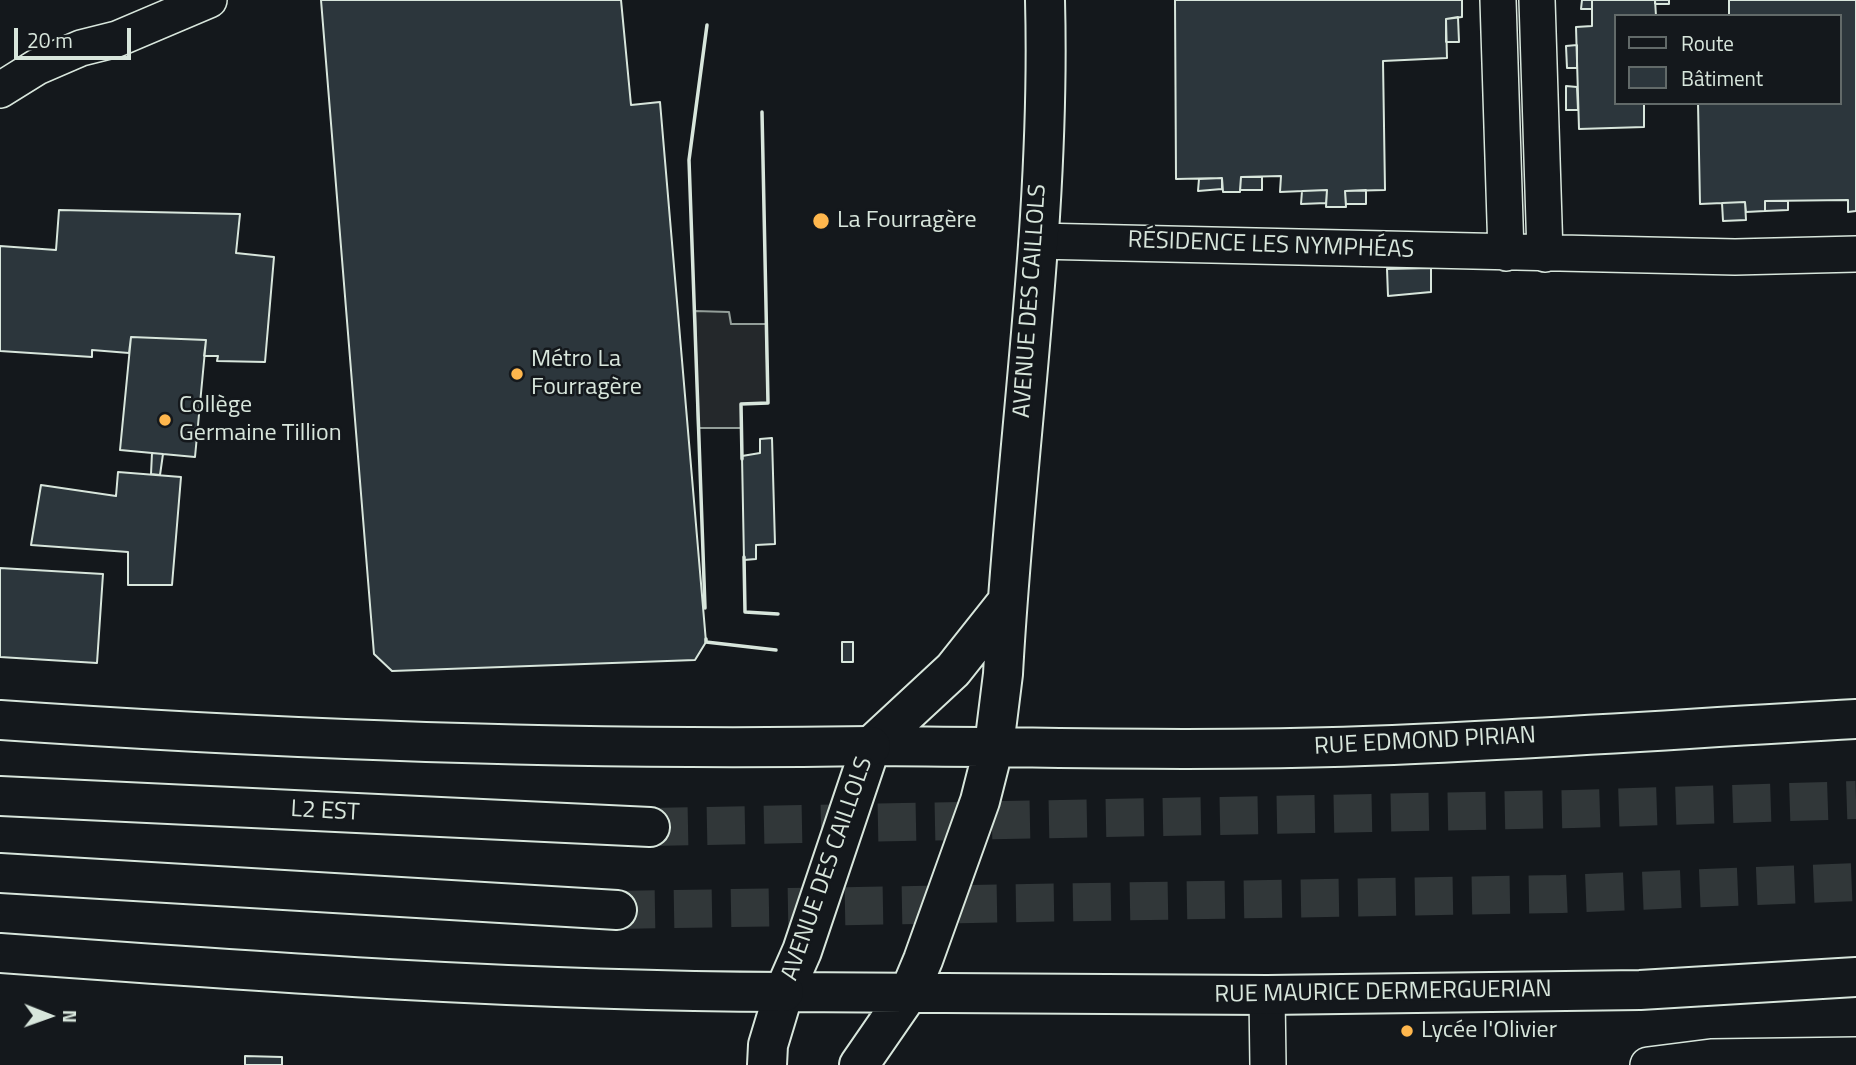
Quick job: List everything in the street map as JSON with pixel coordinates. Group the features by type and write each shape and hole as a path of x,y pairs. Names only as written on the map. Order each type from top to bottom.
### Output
{"main road":[{"name":"AVENUE DES CAILLOLS","path":"859,1065 910,991 981,801 994,746 1003,674 1037,242 1046,75 1045,0"},
{"name":"AVENUE DES CAILLOLS","path":"766,1065 768,1045 784,992 802,951 871,746 953,670 1007,602"},
{"name":"RUE EDMOND PIRIAN","path":"994,746 1086,751 1364,746 1856,719"},
{"path":"0,720 208,734 475,746 871,746"},
{"name":"AVENUE DES CAILLOLS","path":"871,746 994,746"},
{"name":"L2 EST","path":"0,796 650,827"},
{"path":"0,873 617,909"},
{"path":"0,953 241,971 683,991 784,992"},
{"name":"RUE MAURICE DERMERGUERIAN","path":"910,991 1267,995 1640,990 1856,976"},
{"name":"AVENUE DES CAILLOLS","path":"784,992 910,991"}],"street":[{"path":"0,90 37,67 209,0"},
{"path":"1498,0 1506,253"},
{"path":"1537,0 1545,254"},
{"name":"RÉSIDENCE LES NYMPHÉAS","path":"1037,242 1735,257 1856,254"},
{"path":"1267,995 1268,1065"},
{"path":"1648,1065 1711,1057 1856,1055"}],"shaded area":[{"path":"695,311 729,312 731,324 766,324 768,403 741,404 741,428 698,428"}],"building":[{"name":"Métro La Fourragère","path":"321,0 621,0 631,105 660,102 706,642 695,660 392,671 374,654"},
{"path":"1175,0 1462,0 1462,17 1446,19 1447,58 1383,61 1385,190 1345,191 1346,207 1326,207 1327,190 1280,192 1281,176 1241,177 1240,192 1223,192 1222,178 1176,179"},
{"path":"1582,0 1592,0 1592,9 1581,9"},
{"path":"1592,0 1655,0 1656,14 1615,14 1615,105 1644,105 1644,127 1579,129 1576,27 1592,26"},
{"path":"1655,0 1669,0 1669,4 1655,4"},
{"path":"1729,0 1856,0 1856,211 1848,212 1848,200 1765,201 1765,211 1746,212 1745,202 1700,204 1698,105 1842,105 1842,14 1729,14"},
{"path":"1458,17 1459,42 1446,42 1446,19"},
{"path":"1577,45 1577,68 1567,68 1566,46"},
{"path":"1566,86 1577,87 1578,110 1566,110"},
{"path":"1241,177 1262,177 1262,190 1240,190"},
{"path":"1222,178 1222,189 1198,191 1199,179"},
{"path":"1327,190 1326,203 1301,204 1302,191"},
{"path":"1366,190 1366,204 1346,204 1345,191"},
{"path":"1765,201 1788,201 1788,210 1765,211"},
{"path":"1745,202 1746,220 1723,221 1722,203"},
{"path":"59,210 240,214 236,253 274,257 265,362 217,361 218,356 204,356 206,340 131,337 129,353 92,350 92,357 0,351 0,246 56,250"},
{"path":"1431,268 1431,292 1388,296 1387,269"},
{"path":"131,337 206,340 195,457 120,450"},
{"path":"772,438 775,544 756,545 756,559 744,560 742,456 760,453 760,439"},
{"path":"152,453 163,454 160,475 151,474"},
{"path":"118,472 181,477 172,585 128,585 128,552 31,545 41,485 116,496"},
{"path":"0,568 103,574 97,663 0,657"},
{"path":"842,642 853,642 853,662 842,662"},
{"path":"245,1056 282,1057 282,1065 245,1065"}],"tunnel":[{"path":"650,827 1573,809 1856,800"},
{"path":"617,910 1561,894 1856,882"}],"wall":[{"path":"705,608 689,160 707,25"},
{"path":"742,459 741,404 768,403 762,112"},
{"path":"744,557 745,612 778,614"},
{"path":"706,639 706,642 776,650"}],"place":[{"name":"La Fourragère","path":"821,221"},
{"name":"Métro La Fourragère","path":"517,374"},
{"name":"Collège Germaine Tillion","path":"165,420"},
{"name":"Lycée l'Olivier","path":"1407,1031"}]}
